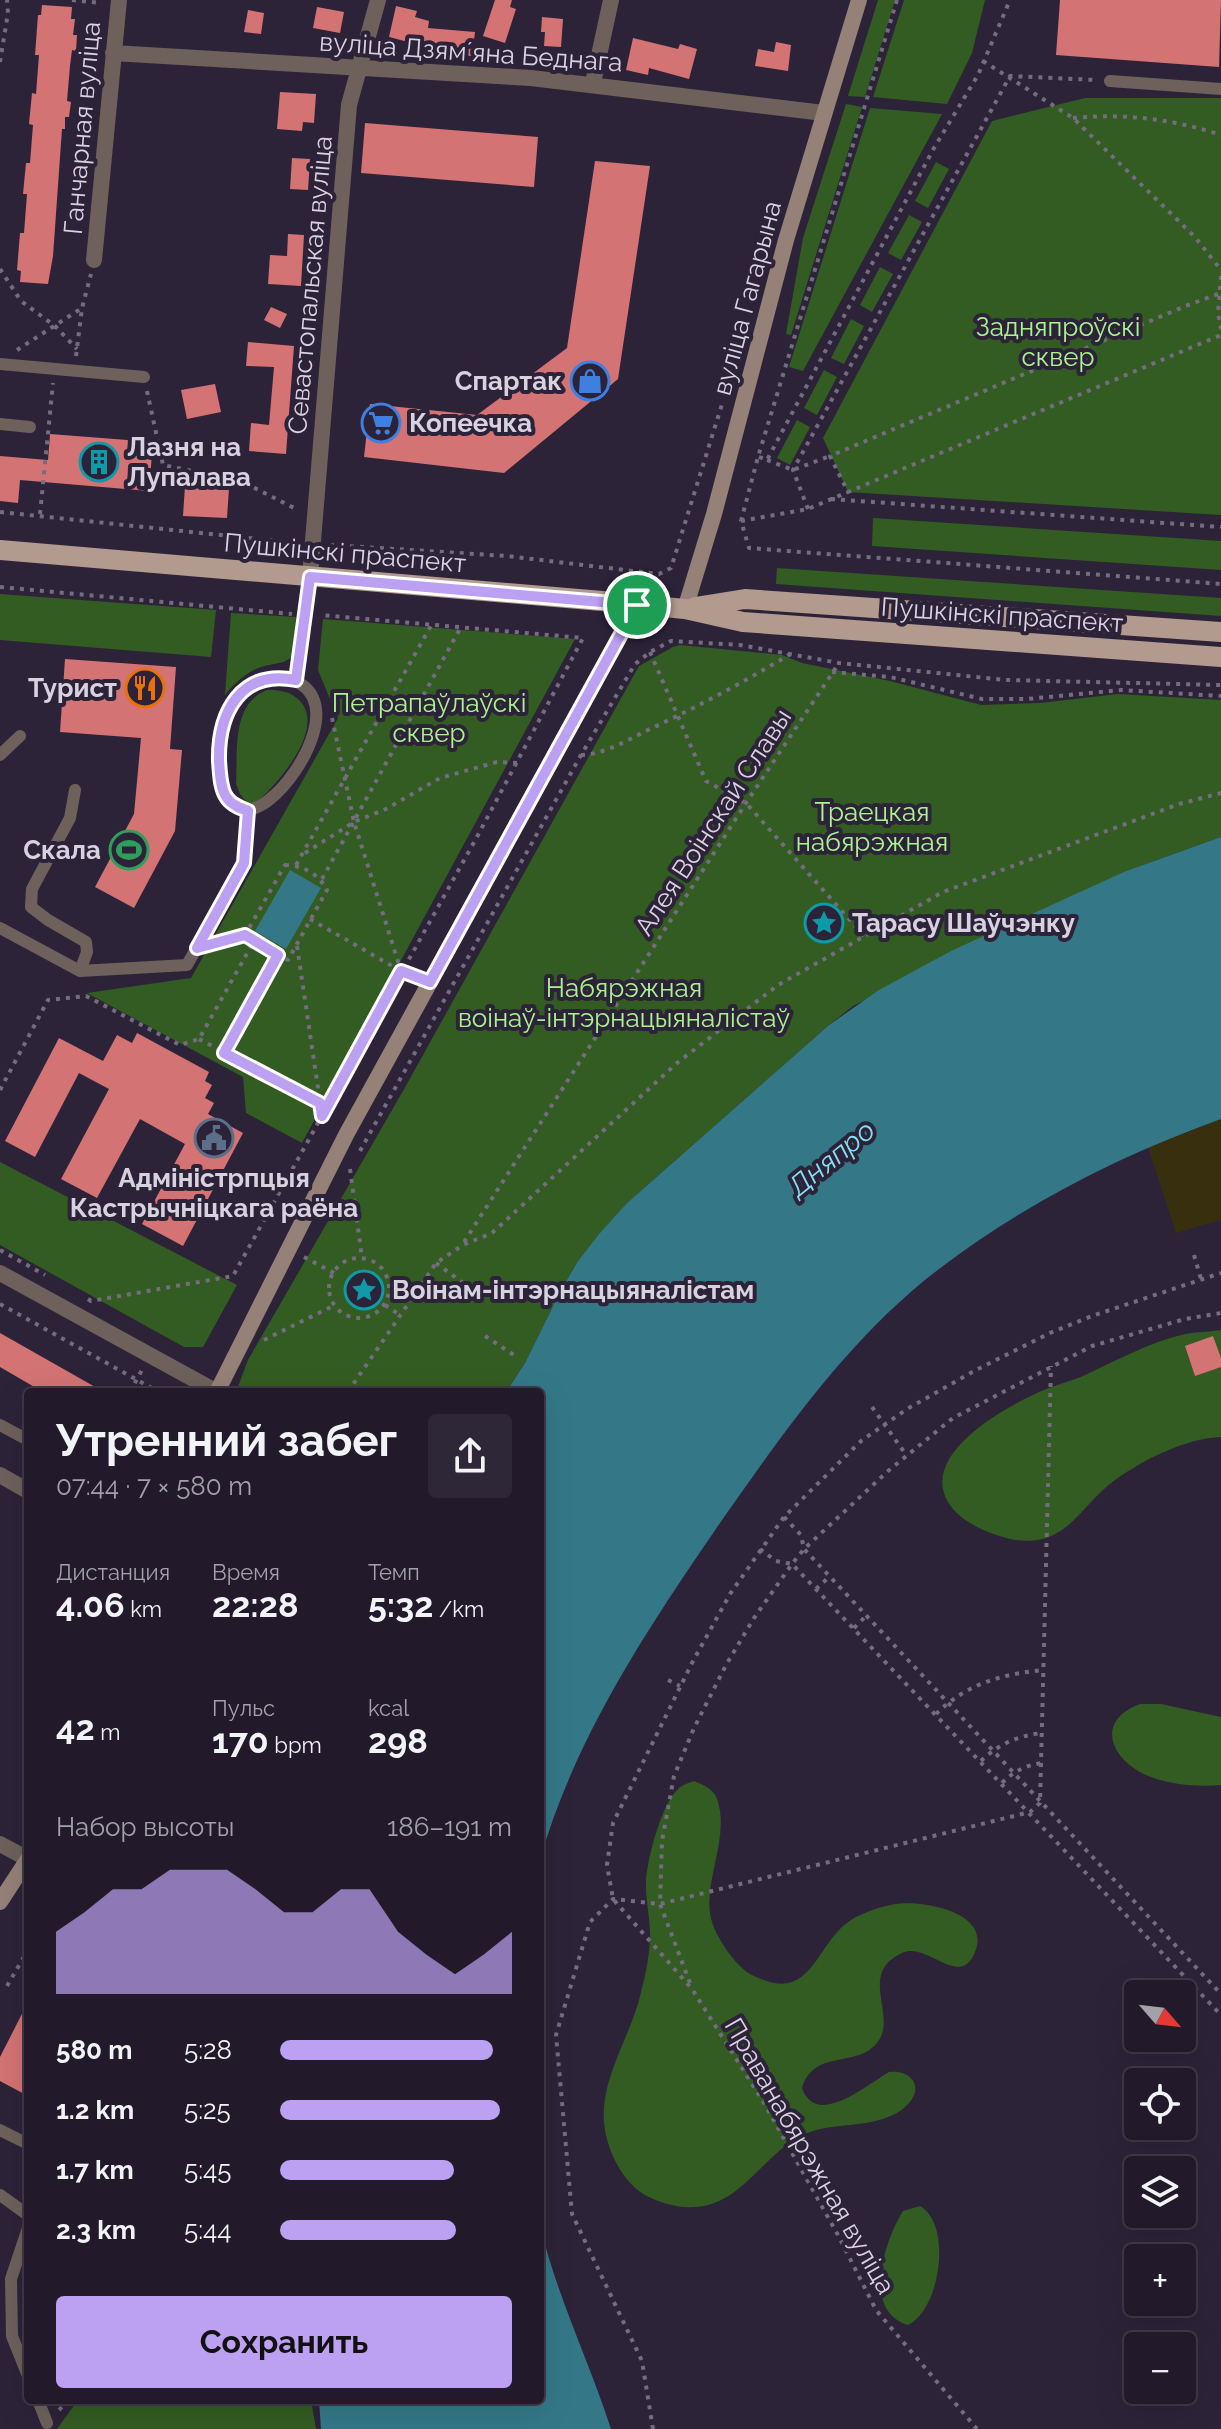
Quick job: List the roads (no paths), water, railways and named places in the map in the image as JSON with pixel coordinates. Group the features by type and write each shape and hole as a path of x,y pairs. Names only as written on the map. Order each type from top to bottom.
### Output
{"main road":[{"name":"вуліца Гагарына","path":"685,609 714,514 786,240 859,0"},
{"name":"Пушкінскі праспект","path":"0,550 685,609 743,622 1221,657"},
{"name":"Пушкінскі праспект","path":"685,609 745,599 1221,632"},
{"path":"219,1388 346,1135 637,605"},
{"path":"0,1902 24,1865"}],"street":[{"name":"Севастопальская вуліца","path":"310,577 349,105 378,0"},
{"path":"593,83 611,0"},
{"name":"Ганчарная вуліца","path":"94,260 118,2"},
{"name":"вуліца Дзямʼяна Беднага","path":"113,53 593,83 824,113"},
{"path":"0,1273 210,1388"},
{"path":"0,1475 24,1489"},
{"path":"0,1844 24,1857"}],"lane":[{"path":"1110,81 1221,89"},
{"path":"0,364 144,377"},
{"path":"0,424 30,427"},
{"path":"296,680 310,577"},
{"path":"268,678 296,680 312,695 316,704 317,718 312,739 301,760 271,799 248,811 235,806 225,797 221,781 219,746 228,711 245,689 257,682 268,678"},
{"path":"0,755 20,736"},
{"path":"75,790 70,818 32,889 31,907 86,942 86,960 80,971"},
{"path":"0,928 80,971 187,965 244,863 248,811"},
{"path":"0,1425 24,1438"},
{"path":"0,2130 24,2142"},
{"path":"0,2195 24,2212"},
{"path":"24,2240 11,2279 12,2336 24,2366"},
{"path":"40,2404 47,2423"}],"water":[{"name":"Дняпро","path":"1221,837 1221,1119 1110,1165 1005,1223 971,1245 907,1295 848,1354 770,1452 642,1641 573,1769 544,1848 544,1388 509,1388 578,1261 627,1203 829,1025 879,990 951,951 1126,871"},
{"path":"290,870 321,888 286,949 255,931"},
{"path":"544,2240 611,2429 321,2429 319,2404 544,2404"}],"place":[{"name":"Спартак","path":"590,381"},
{"name":"Копеечка","path":"381,423"},
{"name":"Лазня на Лупалава","path":"99,462"},
{"name":"Турист","path":"145,688"},
{"name":"Скала","path":"129,850"},
{"name":"Тарасу Шаўчэнку","path":"824,923"},
{"name":"Адміністрпцыя Кастрычніцкага раёна","path":"214,1138"},
{"name":"Воінам-інтэрнацыяналістам","path":"364,1290"}],"park label":[{"name":"Задняпроўскі сквер","path":"1058,342"},
{"name":"Петрапаўлаўскі сквер","path":"429,718"},
{"name":"Траецкая набярэжная","path":"872,827"},
{"name":"Набярэжная воінаў-інтэрнацыяналістаў","path":"624,1003"}]}
